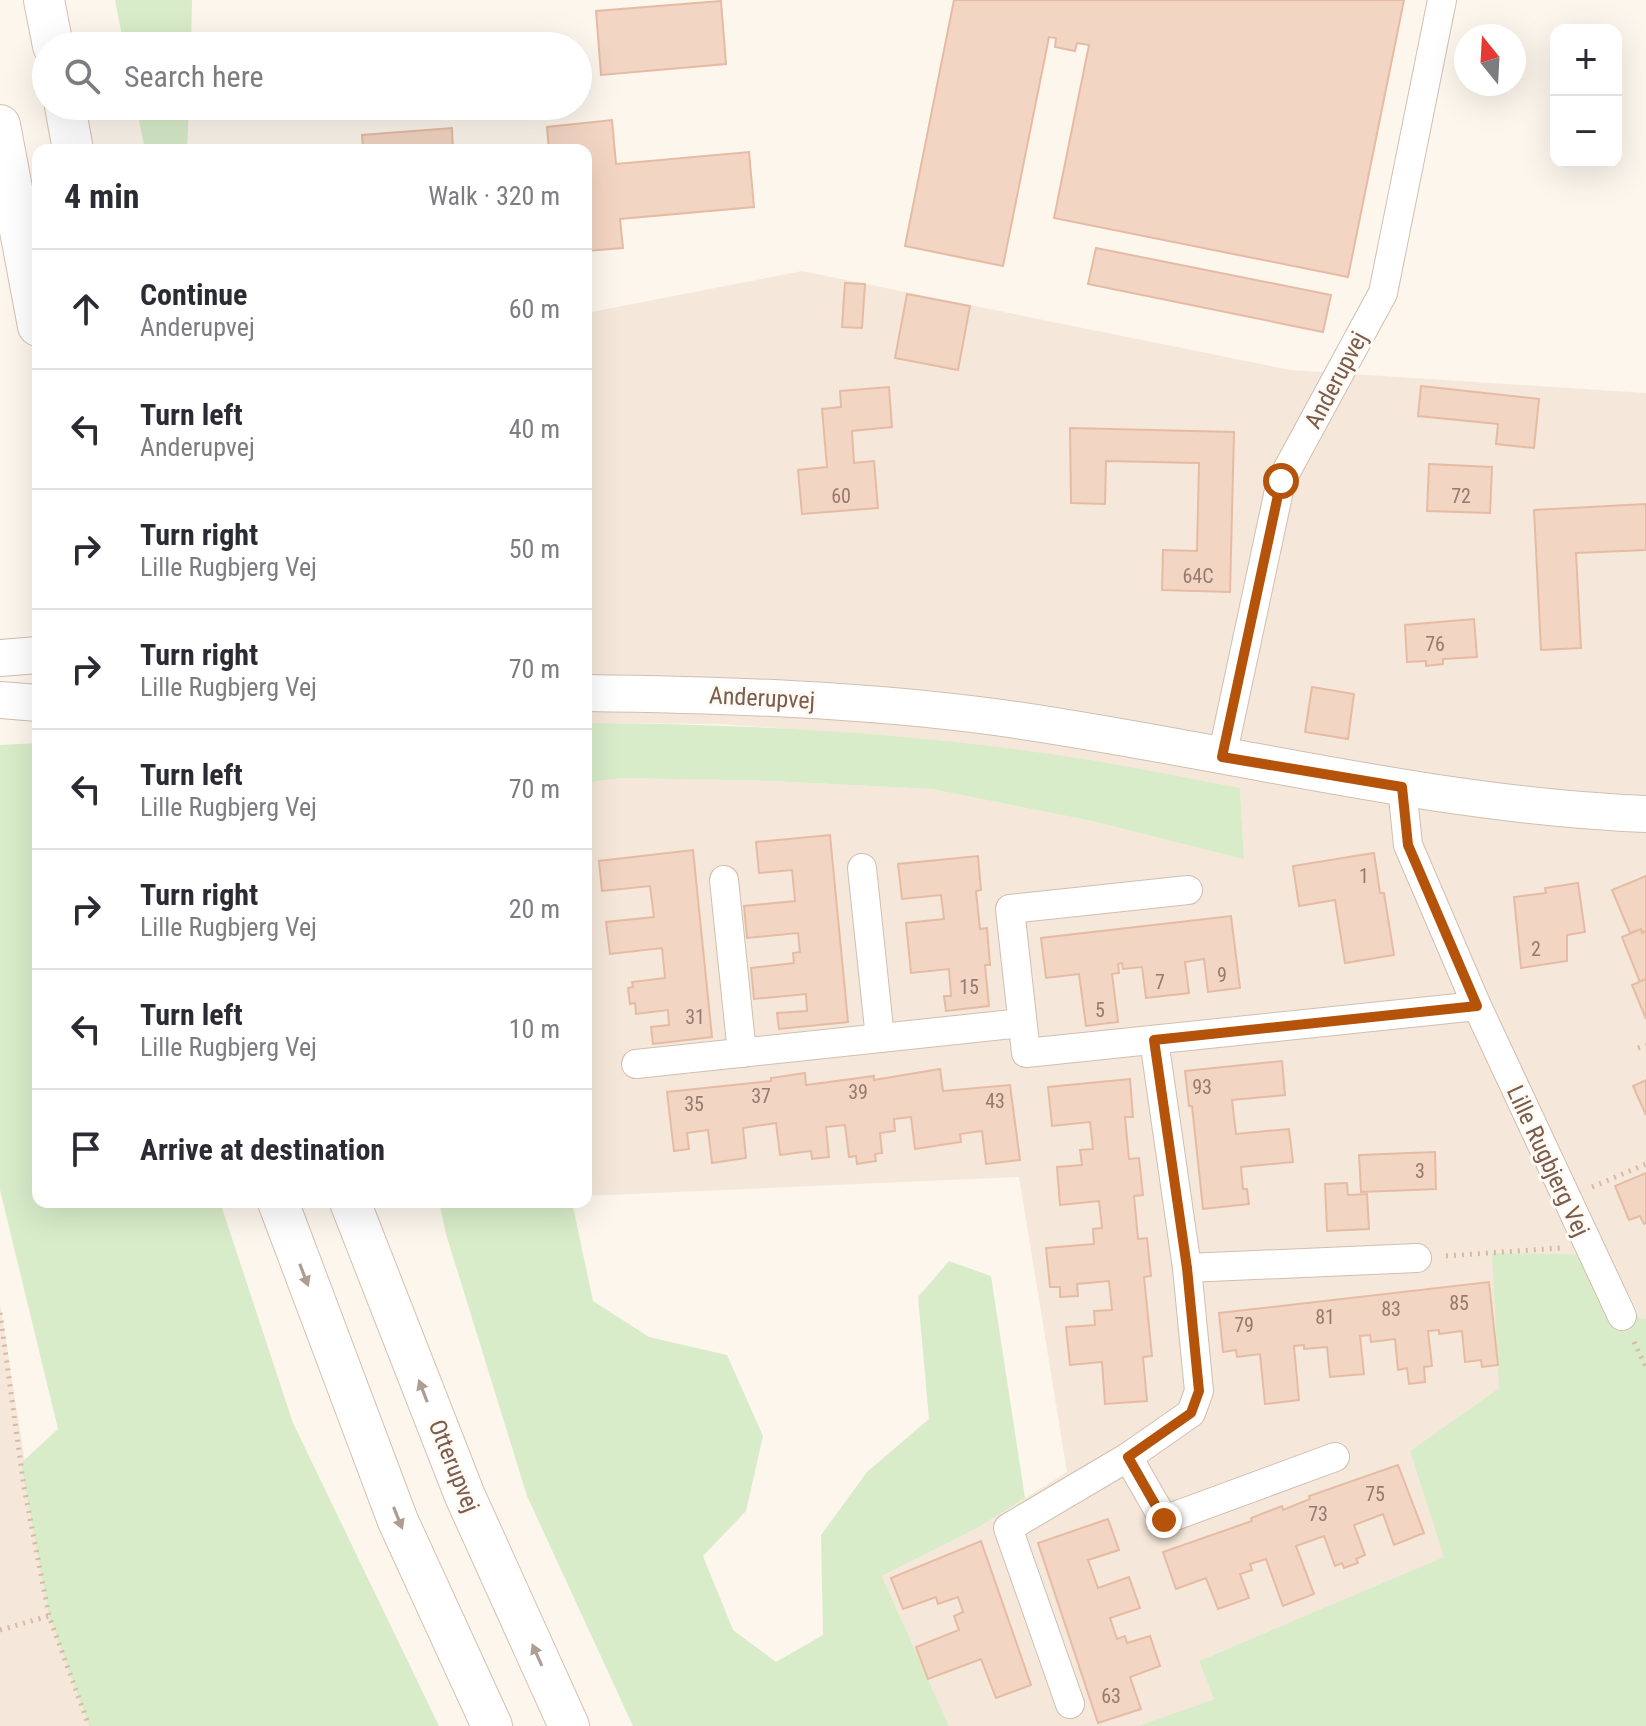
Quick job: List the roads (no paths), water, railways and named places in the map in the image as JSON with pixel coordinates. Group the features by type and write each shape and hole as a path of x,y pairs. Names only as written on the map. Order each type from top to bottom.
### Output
{"main road":[{"path":"44,0 50,32"},
{"path":"68,120 72,144"},
{"path":"0,124 32,294"},
{"path":"280,1208 398,1521 492,1726"},
{"name":"Otterupvej","path":"352,1208 465,1496 569,1726"}],"street":[{"name":"Anderupvej","path":"1222,757 1281,481 1383,293 1442,0"},
{"path":"0,124 32,213"},
{"path":"0,658 32,655"},
{"name":"Anderupvej","path":"592,693 853,702 1002,718 1402,787 1590,812 1646,814"},
{"path":"0,700 32,703"},
{"name":"Lille Rugbjerg Vej","path":"1402,787 1408,845 1477,1006 1622,1316"},
{"path":"862,868 880,1038"},
{"path":"724,880 742,1053"},
{"path":"1188,890 1010,909 1026,1053 1477,1006"},
{"path":"636,1064 1022,1023"},
{"path":"1070,1704 1008,1528 1128,1457 1191,1413 1199,1391 1187,1268 1154,1040"},
{"path":"1187,1268 1417,1258"},
{"path":"1128,1457 1164,1520 1335,1457"}]}
